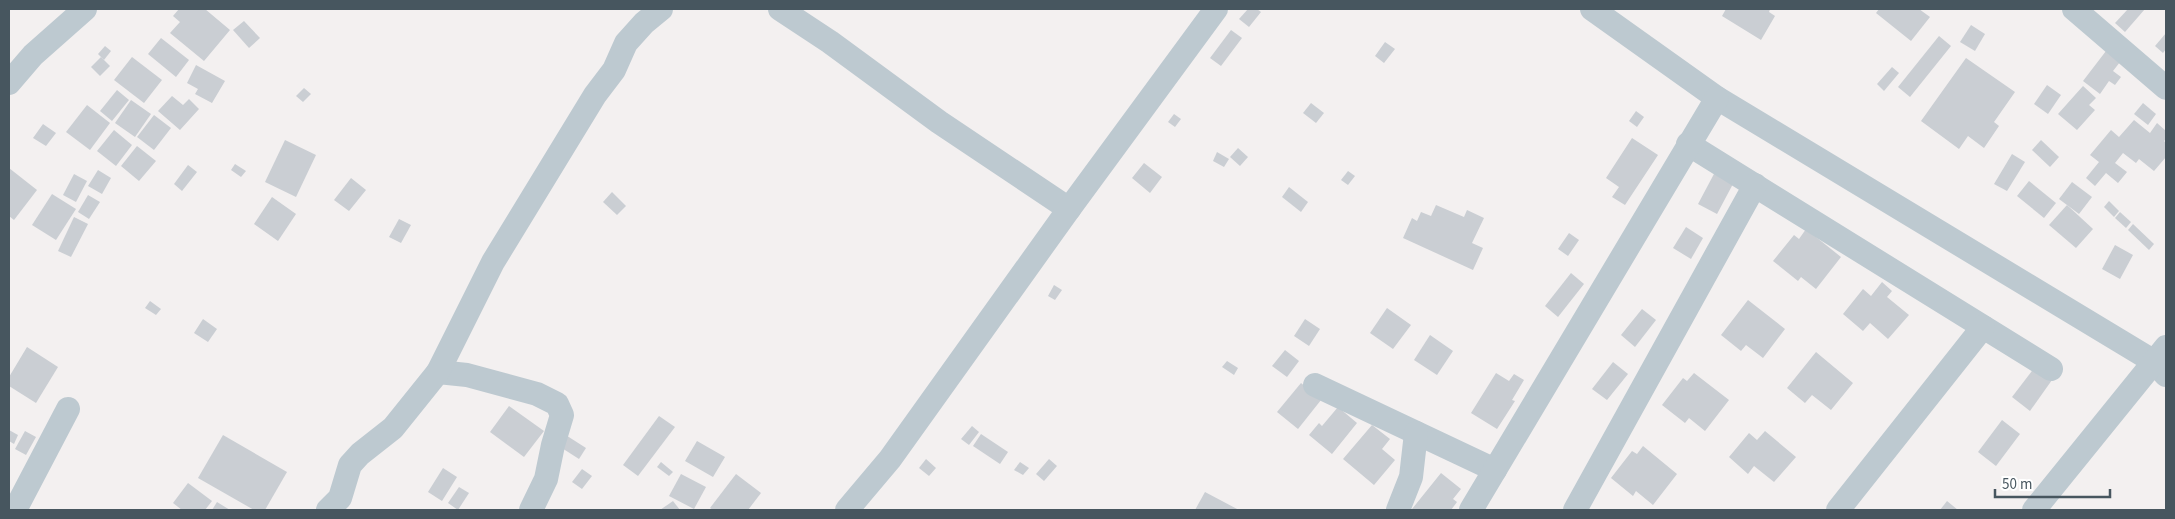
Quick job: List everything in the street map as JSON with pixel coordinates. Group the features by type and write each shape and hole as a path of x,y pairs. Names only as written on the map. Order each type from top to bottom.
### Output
{"street":[{"path":"9,83 33,55 85,9"},
{"path":"328,510 340,498 350,465 360,454 393,428 438,372 493,262 595,95 614,70 626,43 644,23 661,9"},
{"path":"780,9 830,42 939,122 1069,209"},
{"path":"847,510 890,459 1069,209 1216,9"},
{"path":"1592,9 1717,98 2162,361 2034,510"},
{"path":"2074,9 2166,88"},
{"path":"1471,510 1717,98"},
{"path":"1688,144 2051,369"},
{"path":"1575,510 1756,185"},
{"path":"1838,510 1984,327"},
{"path":"438,372 467,375 493,381 537,394 557,404 562,415 546,479 531,510"},
{"path":"1315,385 1495,470"},
{"path":"15,510 68,410"},
{"path":"1398,510 1411,477 1416,433"}],"building":[{"path":"179,9 205,9 230,30 204,61 170,33 180,22 173,16"},
{"path":"1248,9 1257,9 1261,12 1249,27 1239,19"},
{"path":"1726,9 1770,9 1769,12 1775,16 1761,40 1722,16"},
{"path":"1879,9 1919,9 1930,17 1911,41 1876,13"},
{"path":"2128,9 2145,9 2125,32 2115,23"},
{"path":"244,21 260,38 249,48 233,30"},
{"path":"1971,25 1985,34 1975,51 1960,42"},
{"path":"1231,30 1242,38 1221,66 1210,58"},
{"path":"2166,33 2166,49 2163,53 2155,46"},
{"path":"1939,36 1951,46 1910,97 1898,87"},
{"path":"161,38 189,60 176,77 148,54"},
{"path":"1385,42 1395,49 1384,63 1375,56"},
{"path":"105,46 111,51 104,60 98,54"},
{"path":"2106,51 2120,62 2113,71 2121,77 2115,85 2109,81 2100,94 2083,81"},
{"path":"101,57 110,66 100,76 91,67"},
{"path":"132,57 162,80 144,103 114,80"},
{"path":"1966,58 2015,92 1994,122 1999,126 1984,148 1968,136 1959,149 1921,121"},
{"path":"196,65 225,81 212,103 195,94 198,89 187,83"},
{"path":"1892,67 1899,73 1884,91 1877,84"},
{"path":"2047,85 2061,95 2048,114 2034,104"},
{"path":"2083,86 2096,98 2089,105 2095,110 2077,130 2058,114"},
{"path":"304,88 311,94 303,102 296,96"},
{"path":"117,90 129,100 112,121 100,111"},
{"path":"172,96 183,105 189,99 199,109 180,130 158,111"},
{"path":"131,100 151,114 135,137 115,123"},
{"path":"1311,103 1324,113 1316,123 1303,113"},
{"path":"2143,103 2156,114 2148,125 2134,114"},
{"path":"87,105 110,123 90,150 66,132"},
{"path":"1636,111 1644,117 1637,127 1629,121"},
{"path":"1174,114 1181,119 1175,127 1168,122"},
{"path":"154,115 171,128 154,150 137,137"},
{"path":"2134,120 2150,133 2157,123 2166,131 2166,139 2164,141 2166,143 2166,157 2154,171 2139,159 2136,163 2123,153 2115,163 2127,172 2118,183 2106,173 2095,186 2086,178 2099,162 2090,155 2111,130 2119,137"},
{"path":"43,124 56,133 46,146 33,138"},
{"path":"114,130 132,145 116,166 97,151"},
{"path":"1632,138 1658,155 1625,205 1612,197 1619,187 1606,178"},
{"path":"285,140 316,155 296,197 265,182"},
{"path":"2041,140 2059,157 2050,167 2032,150"},
{"path":"137,146 156,161 139,181 121,166"},
{"path":"1238,148 1248,157 1240,166 1230,157"},
{"path":"1217,152 1229,159 1224,167 1213,161"},
{"path":"2012,154 2025,162 2007,191 1994,184"},
{"path":"1144,163 1162,177 1150,193 1132,178"},
{"path":"235,164 246,171 241,177 231,170"},
{"path":"188,165 197,172 182,191 174,184"},
{"path":"9,168 37,190 14,220 9,216"},
{"path":"98,170 111,178 102,194 88,186"},
{"path":"1348,171 1355,176 1348,185 1341,180"},
{"path":"1715,172 1734,182 1717,214 1698,204"},
{"path":"74,174 87,181 76,202 63,195"},
{"path":"351,178 366,190 349,211 334,200"},
{"path":"2029,181 2056,203 2044,218 2017,196"},
{"path":"2072,182 2092,197 2079,214 2059,199"},
{"path":"1289,187 1308,202 1301,212 1282,197"},
{"path":"612,192 626,206 617,215 603,202"},
{"path":"52,194 76,209 56,240 32,225"},
{"path":"88,195 100,202 89,219 78,212"},
{"path":"272,197 296,214 278,241 254,224"},
{"path":"2109,201 2119,211 2114,217 2104,207"},
{"path":"1436,205 1464,217 1467,210 1484,218 1472,243 1483,248 1473,270 1403,238 1412,218 1417,221 1421,212 1431,216"},
{"path":"2067,205 2093,229 2076,248 2049,225"},
{"path":"2120,212 2131,222 2126,228 2115,218"},
{"path":"74,217 88,224 71,257 58,251"},
{"path":"399,219 411,225 401,243 389,237"},
{"path":"2133,224 2154,244 2149,250 2128,230"},
{"path":"1686,227 1703,238 1691,259 1673,248"},
{"path":"1806,229 1841,257 1816,289 1801,277 1798,281 1773,261 1794,235 1799,239"},
{"path":"1569,233 1579,240 1568,256 1558,249"},
{"path":"2115,245 2133,255 2120,279 2102,269"},
{"path":"1571,273 1584,284 1558,317 1545,306"},
{"path":"1882,282 1892,291 1887,297 1909,315 1888,339 1870,323 1863,331 1843,314 1863,289 1871,296"},
{"path":"1054,285 1062,290 1055,300 1048,296"},
{"path":"1748,300 1785,329 1763,358 1746,345 1741,351 1721,335"},
{"path":"150,301 161,309 156,315 145,308"},
{"path":"1387,308 1411,325 1393,349 1370,333"},
{"path":"1642,309 1656,320 1635,347 1621,335"},
{"path":"203,319 217,329 208,342 194,333"},
{"path":"1305,319 1320,329 1309,346 1294,336"},
{"path":"1430,335 1453,351 1437,375 1414,360"},
{"path":"27,347 58,367 36,403 9,386 9,377"},
{"path":"1285,350 1299,361 1287,377 1272,366"},
{"path":"1816,352 1853,383 1831,410 1812,395 1805,403 1787,388"},
{"path":"1227,361 1238,368 1234,375 1222,367"},
{"path":"1613,362 1628,374 1607,400 1592,389"},
{"path":"2035,367 2052,380 2030,411 2012,397"},
{"path":"1496,373 1509,381 1514,374 1524,380 1512,400 1515,401 1497,429 1471,413"},
{"path":"1694,373 1729,400 1705,431 1689,418 1685,423 1662,405 1683,378 1687,381"},
{"path":"1301,383 1321,400 1298,429 1277,412"},
{"path":"509,406 544,431 524,457 490,432"},
{"path":"1338,407 1357,423 1332,454 1309,435 1319,423 1322,426"},
{"path":"659,416 675,427 638,476 623,465"},
{"path":"2002,420 2020,434 1996,466 1978,452"},
{"path":"1372,425 1390,439 1382,449 1395,460 1374,485 1343,459"},
{"path":"972,426 979,432 969,445 961,439"},
{"path":"9,430 18,435 14,444 9,441"},
{"path":"25,431 36,437 26,455 15,449"},
{"path":"1765,431 1796,457 1774,482 1754,466 1748,474 1729,457 1749,433 1757,440"},
{"path":"561,432 586,448 579,459 554,443"},
{"path":"981,434 1008,452 1000,464 973,446"},
{"path":"223,435 287,472 265,510 254,510 198,478"},
{"path":"697,441 725,457 713,477 685,461"},
{"path":"1643,446 1677,474 1653,505 1636,491 1633,496 1611,478 1632,451 1637,454"},
{"path":"926,459 936,468 929,476 919,468"},
{"path":"1049,459 1057,466 1044,481 1036,474"},
{"path":"661,462 673,472 669,476 657,467"},
{"path":"1020,462 1029,468 1023,475 1014,470"},
{"path":"443,468 457,477 442,501 428,492"},
{"path":"582,469 592,476 582,489 572,482"},
{"path":"1441,473 1461,489 1453,499 1457,502 1451,510 1412,509"},
{"path":"681,474 706,487 694,509 669,496"},
{"path":"736,474 761,493 748,510 713,510 710,508"},
{"path":"188,483 212,501 205,510 182,510 173,503"},
{"path":"459,487 469,493 458,510 448,503"},
{"path":"1205,492 1239,510 1195,510"},
{"path":"673,501 680,510 660,510"},
{"path":"1947,501 1958,510 1940,510"},
{"path":"217,502 230,510 212,510"}]}
